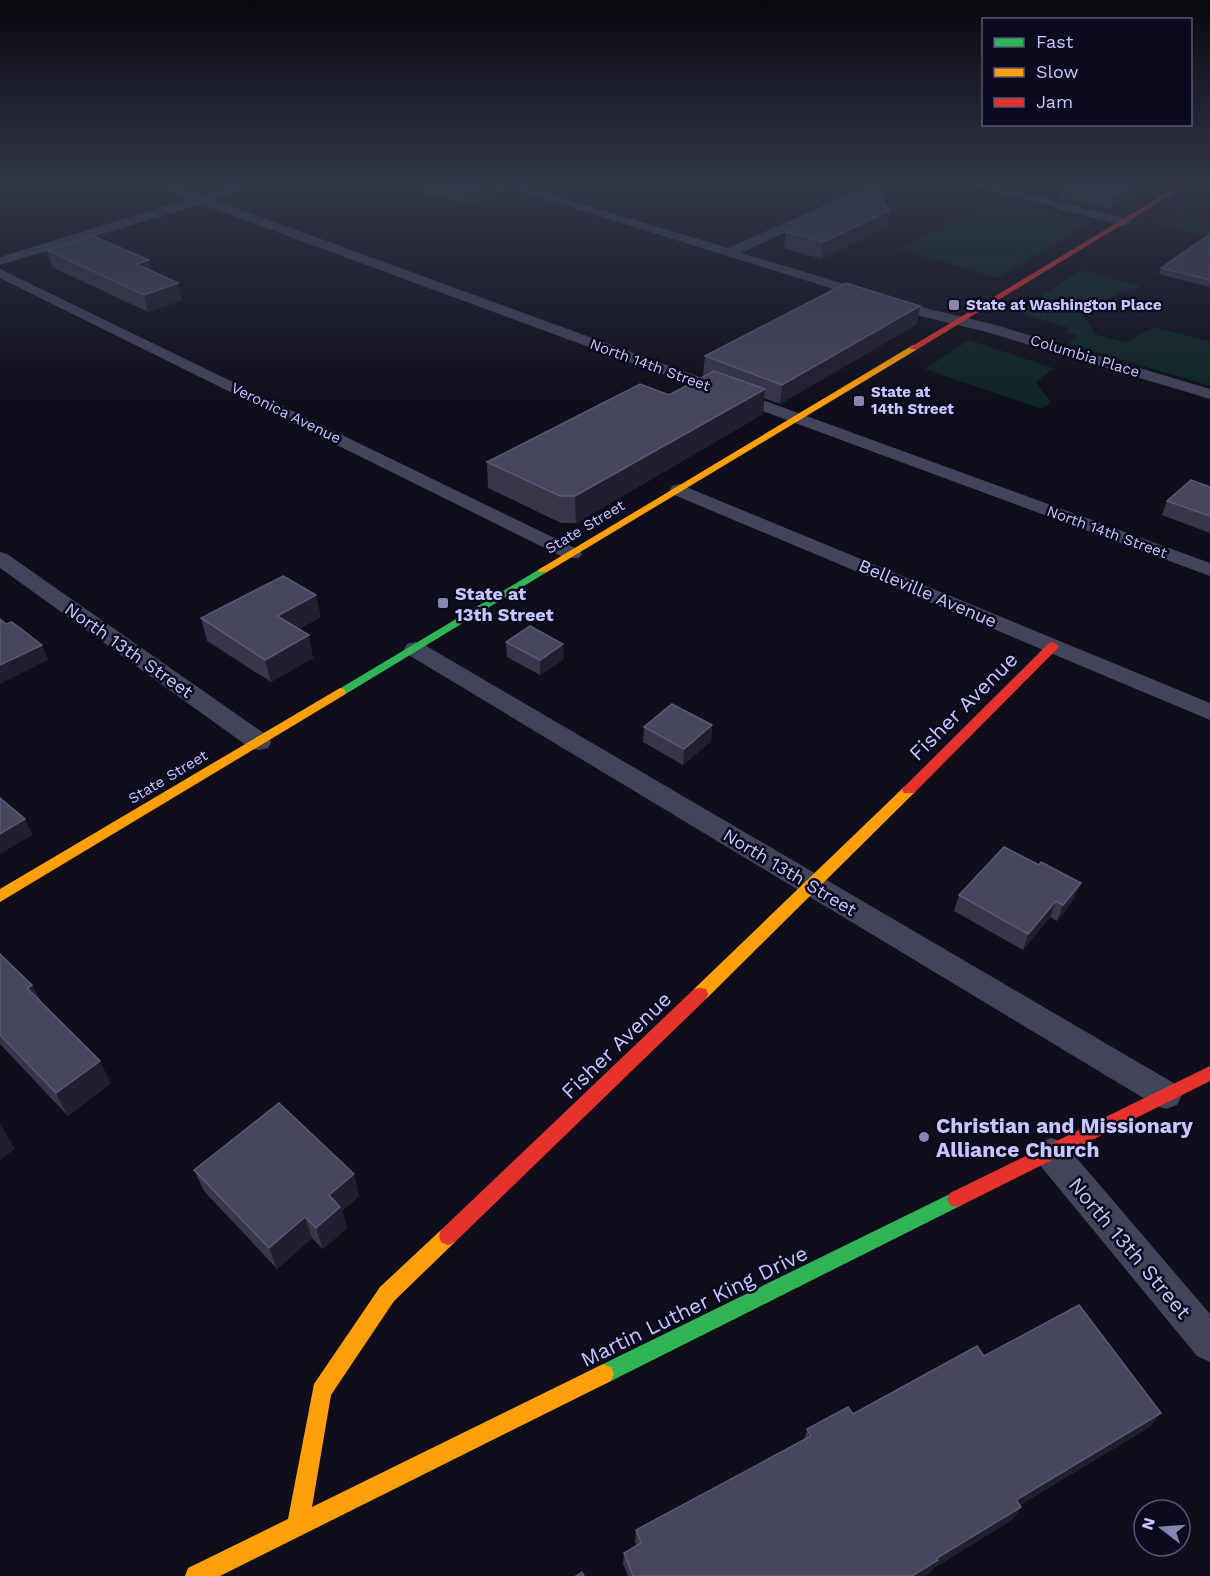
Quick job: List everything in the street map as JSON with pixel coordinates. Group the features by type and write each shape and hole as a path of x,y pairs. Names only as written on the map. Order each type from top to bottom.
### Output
{"main road":[{"name":"State Street","path":"0,896 1064,258"},
{"name":"Fisher Avenue","path":"298,1526 321,1391 387,1294 813,886 1053,646"},
{"name":"Martin Luther King Drive","path":"196,1576 1210,1073"}],"street":[{"name":"North 14th Street","path":"357,258 1210,570"},
{"name":"Columbia Place","path":"741,258 925,313 959,320 1210,394"},
{"name":"Veronica Avenue","path":"0,273 572,554"},
{"name":"Belleville Avenue","path":"679,490 1210,712"},
{"name":"North 13th Street","path":"0,558 259,742"},
{"name":"North 13th Street","path":"415,649 1166,1095"},
{"name":"North 13th Street","path":"1051,1153 1210,1343"}],"green space":[{"path":"927,258 1032,258 998,278"},
{"path":"1081,270 1142,286 1121,292 1082,313 1095,334 1127,343 1153,327 1210,342 1210,386 1069,344 1078,336 1065,332 1070,328 1017,312"},
{"path":"969,340 1053,368 1036,383 1051,402 1042,409 925,369"}],"building":[{"path":"63,258 143,258 149,260 136,264 178,283 144,295"},
{"path":"1176,258 1210,258 1210,280 1161,268"},
{"path":"846,283 920,306 782,385 705,356"},
{"path":"714,371 765,389 575,496 560,496 487,462 640,384 669,395"},
{"path":"1191,480 1210,487 1210,516 1167,501"},
{"path":"283,576 316,595 277,616 309,635 265,660 201,618"},
{"path":"0,619 6,624 12,622 42,645 0,665"},
{"path":"530,626 563,644 540,660 506,642"},
{"path":"672,704 712,725 684,749 644,727"},
{"path":"0,798 25,819 0,834"},
{"path":"1004,847 1039,865 1041,862 1081,883 1063,905 1056,901 1028,934 959,895"},
{"path":"0,954 32,985 27,988 100,1061 56,1093 0,1035"},
{"path":"279,1103 354,1174 329,1195 340,1207 316,1228 305,1217 269,1248 194,1170"},
{"path":"1079,1305 1161,1413 1016,1500 1021,1507 937,1558 938,1560 912,1576 633,1576 624,1553 641,1543 636,1530 811,1436 807,1429 848,1407 853,1414 977,1346 984,1356"}],"traffic: fast":[{"path":"340,692 543,570"},
{"path":"604,1374 956,1199"}],"traffic: slow":[{"path":"543,570 913,348"},
{"path":"0,896 340,692"},
{"path":"700,994 909,790"},
{"path":"298,1526 321,1391 387,1294 448,1236"},
{"path":"196,1576 604,1374"}],"traffic: jam":[{"path":"913,348 1064,258"},
{"path":"909,790 1053,646"},
{"path":"448,1236 700,994"},
{"path":"956,1199 1210,1073"}],"place":[{"name":"State at Washington Place","path":"954,305"},
{"name":"State at 14th Street","path":"859,401"},
{"name":"State at 13th Street","path":"443,603"},
{"name":"Christian and Missionary Alliance Church","path":"924,1137"}]}
